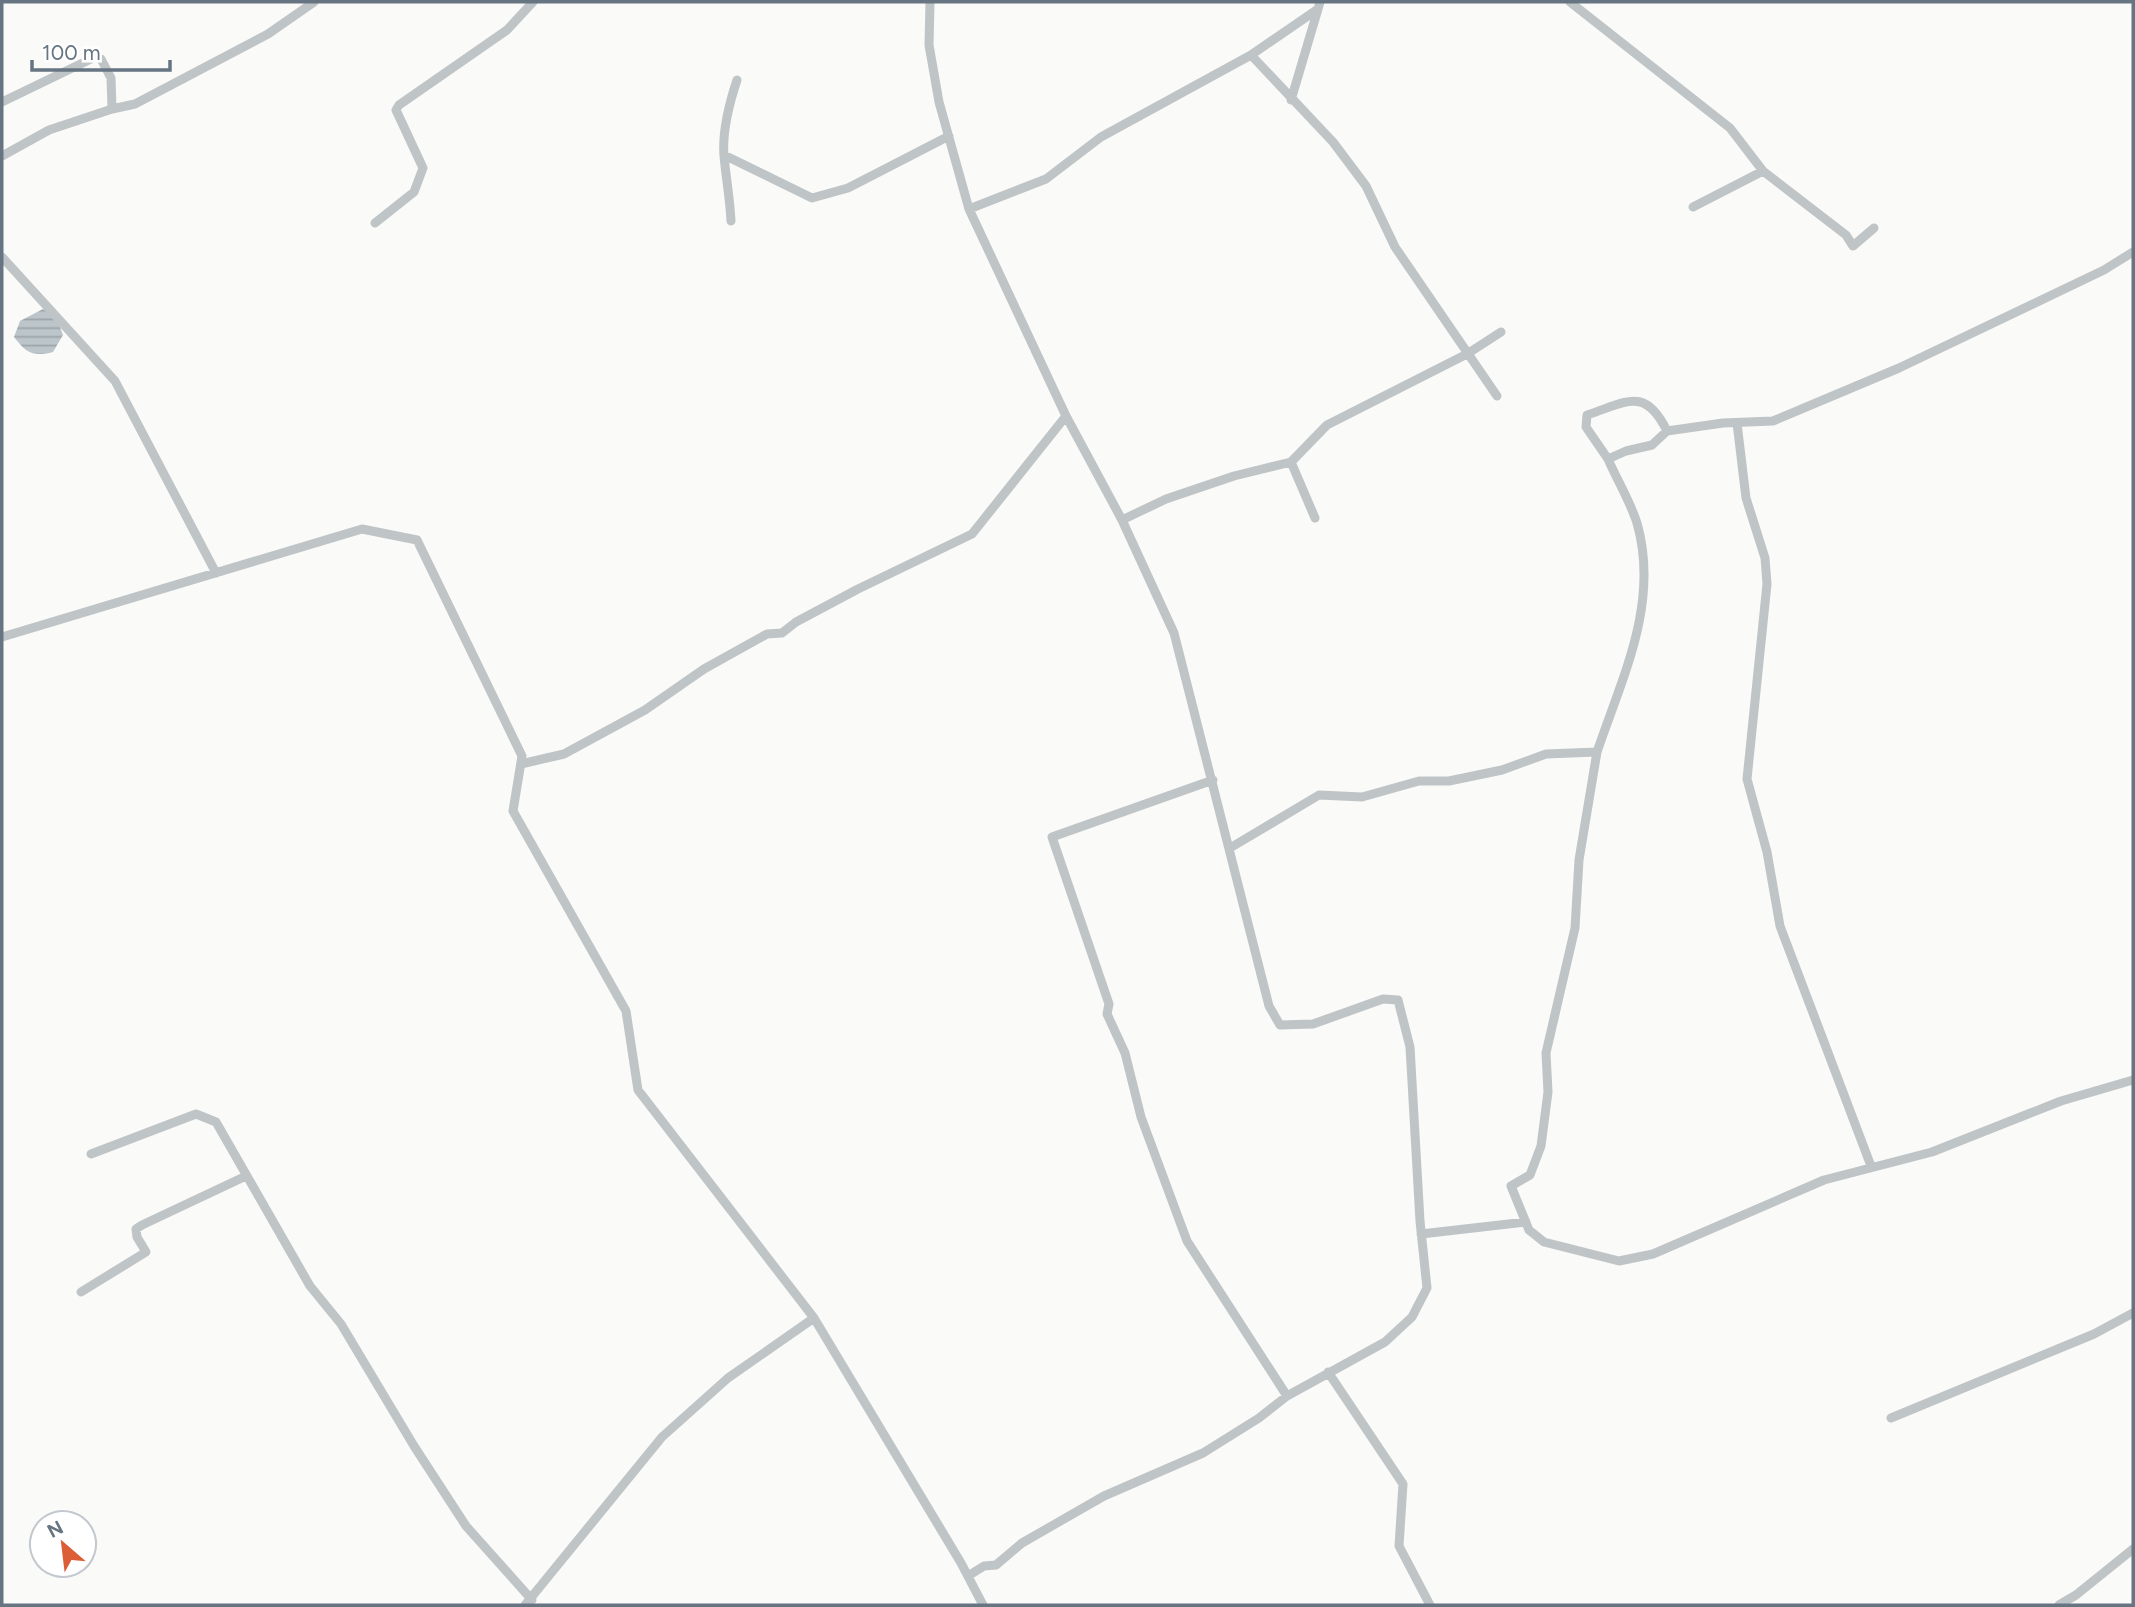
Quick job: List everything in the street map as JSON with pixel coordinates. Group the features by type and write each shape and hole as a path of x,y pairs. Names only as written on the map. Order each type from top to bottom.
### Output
{"street":[{"path":"2,156 49,130 135,104 268,34 314,2"},
{"path":"376,223 414,192 423,168 396,110 399,105 507,30 533,2"},
{"path":"930,2 929,45 948,136 969,209 1066,416 1122,520 1174,633 1269,1006 1280,1025 1312,1024 1383,999 1398,1000 1410,1047 1421,1234 1427,1288 1412,1317 1385,1342 1287,1396 1259,1418 1203,1453 1104,1496 1022,1543 996,1565 984,1566 968,1576"},
{"path":"1570,2 1730,128 1763,170 1846,235 1853,246 1874,228"},
{"path":"969,209 1046,179 1101,137 1251,55 1319,6"},
{"path":"1291,100 1319,6"},
{"path":"1251,55 1333,142 1366,186 1395,247 1497,396"},
{"path":"2,102 96,57 101,59 111,78 112,109"},
{"path":"731,221 724,155 725,128 737,80"},
{"path":"724,155 812,198 848,188 948,136"},
{"path":"1693,207 1763,170"},
{"path":"1608,459 1626,451 1652,445 1667,431 1723,422 1737,424 1773,421 1899,368 2104,270 2133,252"},
{"path":"2,257 115,381 216,573"},
{"path":"1122,520 1166,499 1234,476 1291,462 1327,425 1466,354 1501,332"},
{"path":"1667,431 1654,407 1639,400 1587,415 1586,427 1608,459 1637,523 1645,593 1640,628 1597,752 1579,860 1575,928 1545,1052 1548,1092 1541,1146 1530,1175 1511,1186 1529,1230 1544,1242 1619,1261 1653,1254 1824,1180 1932,1152 2060,1101 2133,1080"},
{"path":"521,764 564,754 645,710 704,669 767,634 782,633 859,589 972,534 1066,416"},
{"path":"1737,424 1746,498 1765,558 1767,584 1747,779 1767,852 1780,926 1871,1166"},
{"path":"1291,462 1315,518"},
{"path":"2,637 362,529 417,540 522,756 513,811 626,1011 638,1090 814,1318 983,1605"},
{"path":"1230,848 1319,795 1362,797 1419,781 1449,781 1502,770 1546,754 1597,752"},
{"path":"1213,780 1052,837 1109,1004 1107,1014 1125,1053 1141,1117 1187,1241 1287,1396"},
{"path":"91,1154 196,1114 216,1122 310,1286 341,1324 414,1446 466,1526 528,1602 662,1437 728,1378 814,1318"},
{"path":"81,1292 146,1252 137,1237 136,1229 246,1176"},
{"path":"1421,1234 1526,1222"},
{"path":"1891,1418 2094,1334 2133,1313"},
{"path":"1328,1372 1403,1484 1399,1546 1430,1605"},
{"path":"2059,1605 2076,1595 2133,1549"}],"shaded area":[{"path":"43,309 57,319 63,335 53,352 35,354 22,347 14,337 20,321"}]}
